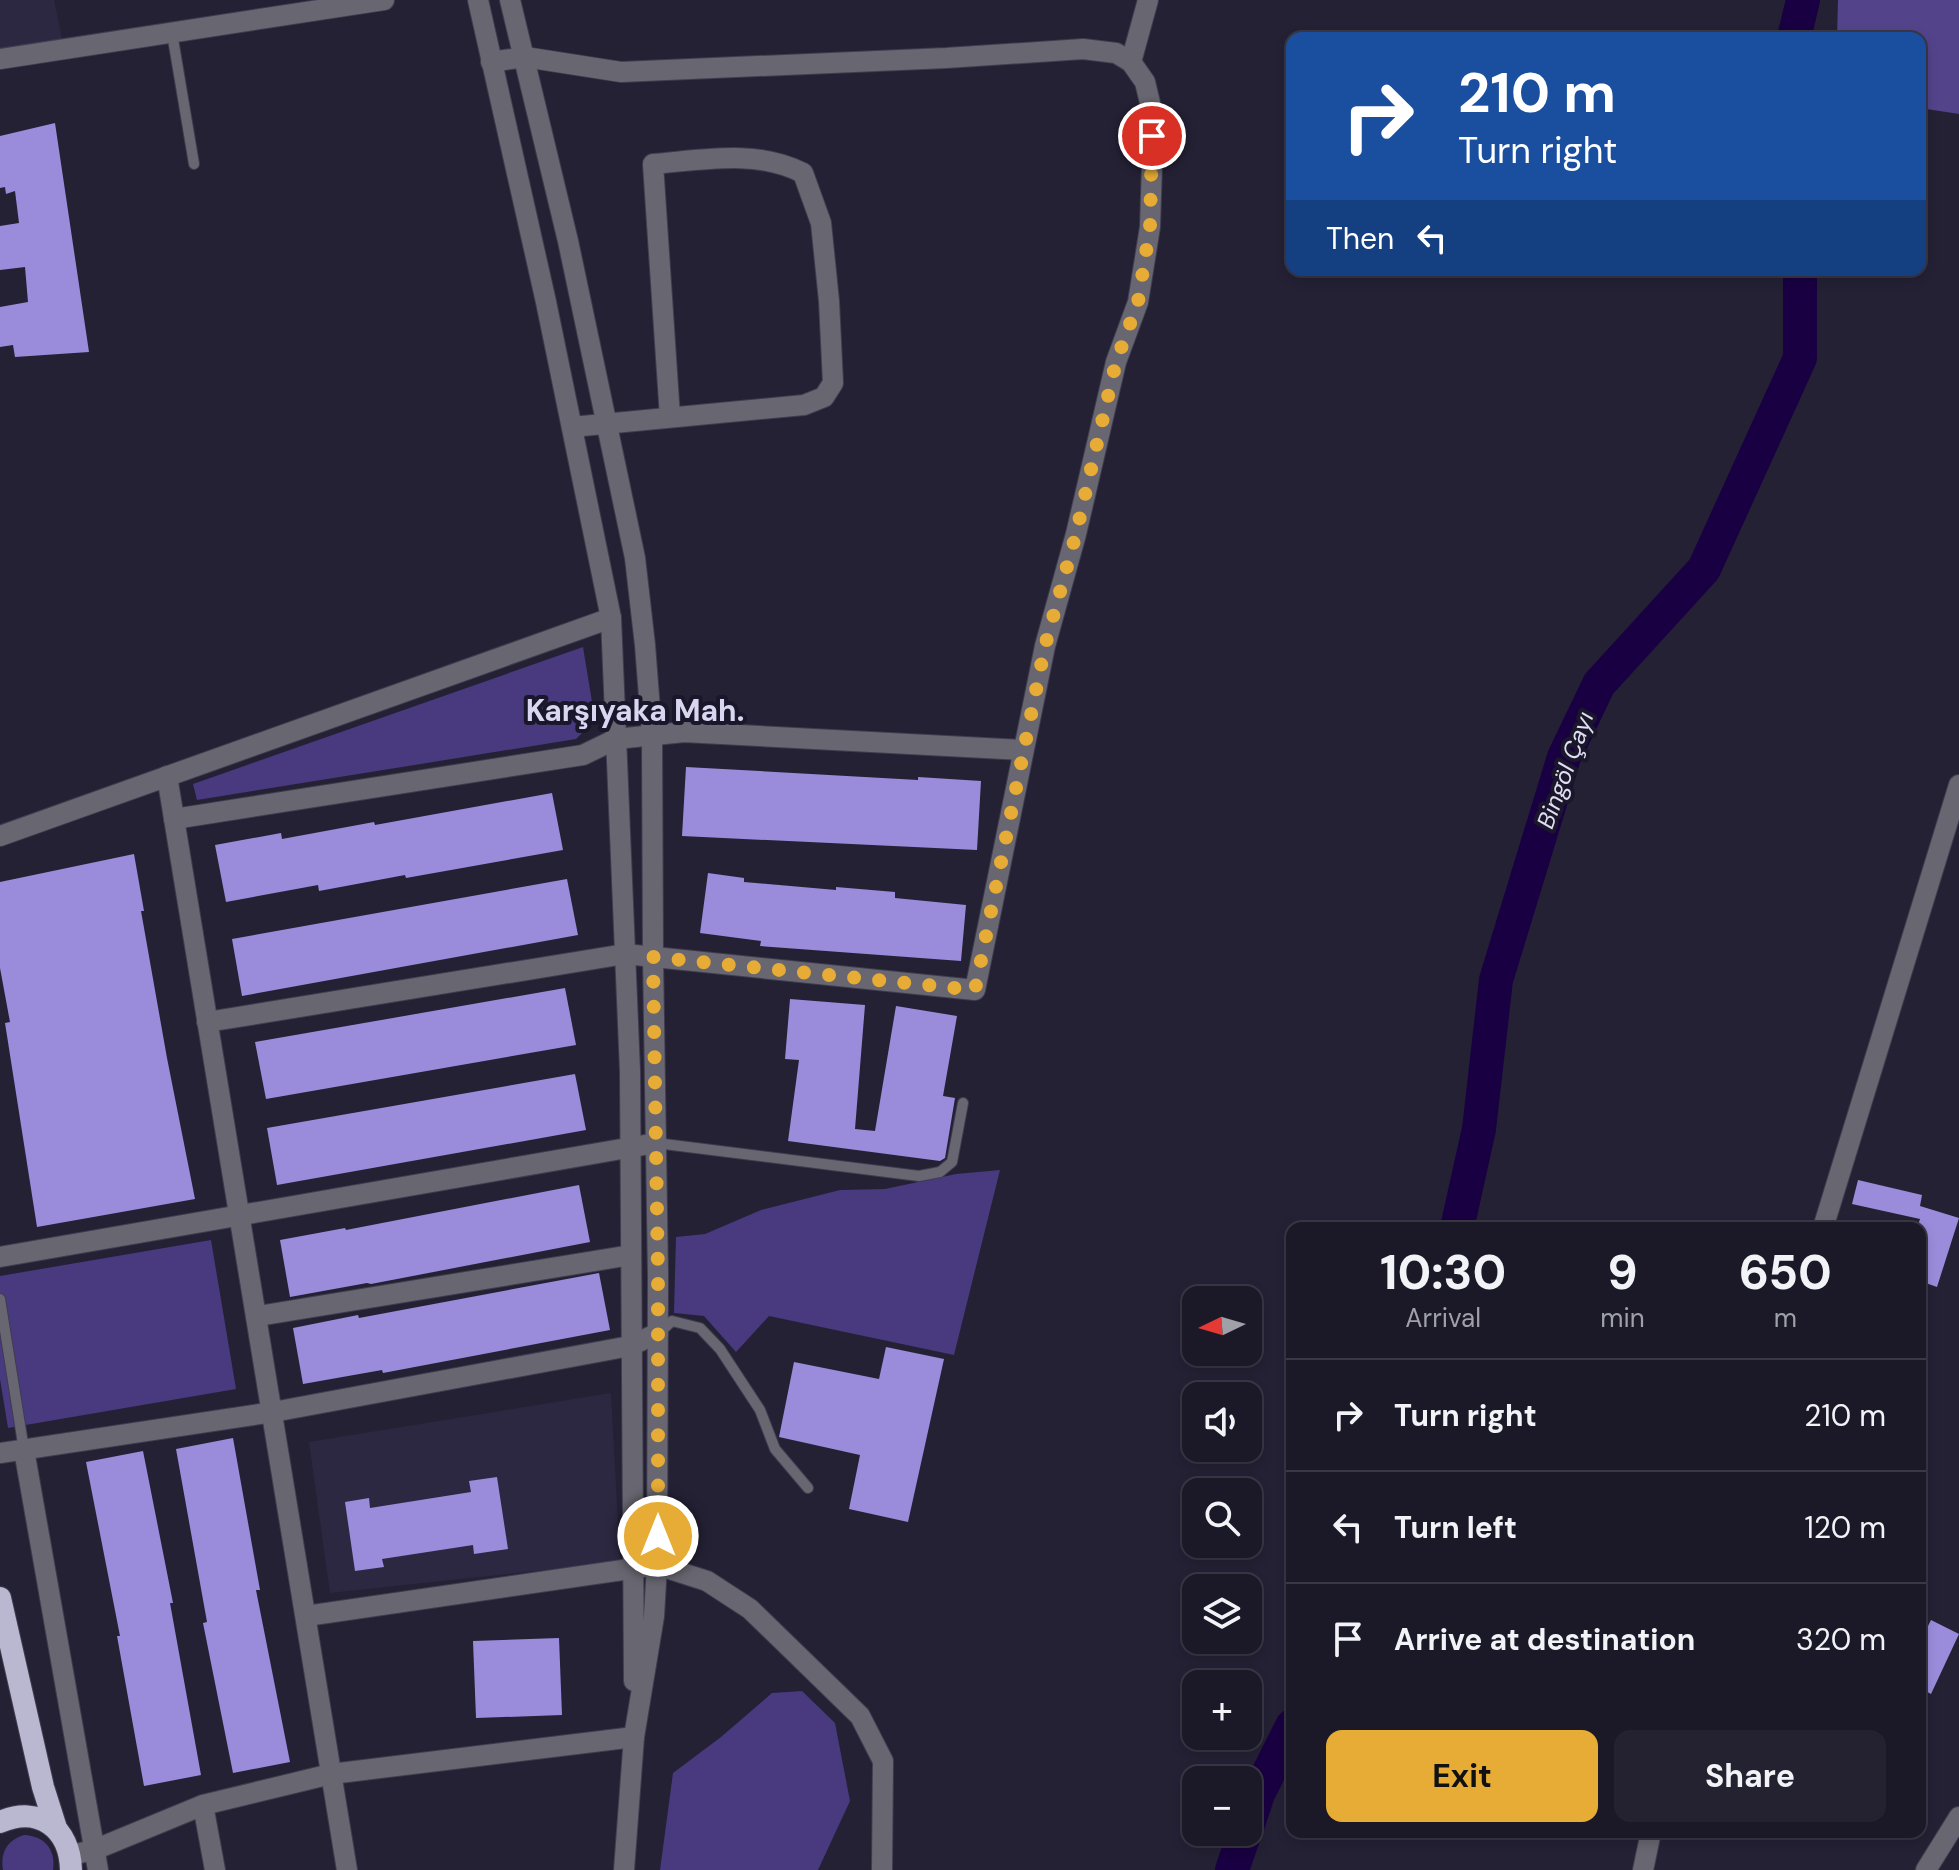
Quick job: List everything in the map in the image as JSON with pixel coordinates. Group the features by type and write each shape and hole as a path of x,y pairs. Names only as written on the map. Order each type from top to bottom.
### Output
{"highway":[{"path":"0,1598 43,1787 71,1862"},
{"path":"0,1822 28,1816 56,1828"}],"street":[{"path":"0,59 384,0"},
{"path":"478,0 546,302 611,618 630,1147 634,1737 624,1870"},
{"path":"510,0 635,558 652,735 657,1565 654,1616 634,1737"},
{"path":"1131,62 1148,0"},
{"path":"207,1022 625,954 975,990 1045,646 1076,534 1116,362 1138,302 1148,242 1152,165 1151,107 1145,82 1131,62 1116,53 1083,49 621,72 525,57 491,62"},
{"path":"572,427 804,405 824,397 833,383 821,223 803,173 783,163 742,157 653,164 670,417"},
{"path":"0,836 611,618"},
{"path":"174,819 583,755 616,739 684,732 1022,750"},
{"path":"167,776 347,1870"},
{"path":"1825,1222 1959,785"},
{"path":"0,1257 656,1143"},
{"path":"258,1316 631,1255"},
{"path":"0,1453 273,1412 630,1346 658,1333"},
{"path":"24,1450 96,1860"},
{"path":"306,1616 657,1565 707,1581 750,1609 860,1716 883,1761 882,1870"},
{"path":"71,1862 96,1860 203,1805 331,1774 634,1737"},
{"path":"203,1805 215,1870"},
{"path":"1926,1870 1959,1817"},
{"path":"1643,1870 1650,1838"}],"lane":[{"path":"172,33 194,164"},
{"path":"656,1143 919,1176 940,1172 952,1162 963,1103"},
{"path":"0,1299 24,1450"},
{"path":"658,1333 672,1321 700,1328 710,1338 760,1410 775,1449 808,1488"}],"shaded area":[{"path":"0,0 54,0 65,54 0,65"},
{"path":"1838,0 1959,0 1959,114 1926,109 1926,32 1837,32"},
{"path":"583,647 595,720 576,739 197,800 193,784"},
{"path":"1000,1170 954,1355 769,1316 736,1352 704,1316 674,1313 676,1237 705,1234 761,1210 840,1190 885,1189 956,1174"},
{"path":"211,1240 236,1389 8,1428 0,1379 0,1276"},
{"path":"611,1393 620,1562 330,1593 309,1442"},
{"path":"802,1691 835,1723 850,1801 818,1870 660,1870 673,1773 772,1693"},
{"path":"24,1835 38,1838 48,1845 53,1856 53,1870 3,1870 6,1848"}],"building":[{"path":"55,123 89,352 15,357 13,345 0,347 0,307 28,302 25,267 0,270 0,226 19,223 15,191 6,194 5,187 0,188 0,136"},
{"path":"686,767 981,781 977,850 682,836"},
{"path":"552,793 563,850 406,878 405,875 319,891 318,885 226,902 215,845 281,833 282,839 374,822 375,825"},
{"path":"134,854 144,911 141,911 195,1199 37,1227 5,1023 10,1022 0,968 0,882"},
{"path":"708,873 744,878 744,882 895,892 895,898 966,905 961,961 760,946 761,941 700,933"},
{"path":"567,879 578,935 242,996 232,939"},
{"path":"565,988 576,1045 266,1099 255,1042"},
{"path":"790,999 865,1005 855,1129 875,1131 896,1006 957,1016 943,1096 955,1098 945,1158 940,1161 788,1141 799,1060 785,1059"},
{"path":"575,1074 586,1130 277,1185 267,1128"},
{"path":"1858,1180 1922,1195 1920,1206 1959,1218 1937,1287 1926,1283 1926,1222 1852,1204"},
{"path":"579,1185 590,1242 290,1297 280,1240"},
{"path":"599,1273 610,1330 383,1373 382,1370 303,1384 293,1328"},
{"path":"886,1347 944,1359 908,1522 849,1509 860,1455 779,1437 794,1362 879,1379"},
{"path":"233,1438 260,1590 256,1590 290,1762 233,1773 203,1623 207,1622 176,1449"},
{"path":"143,1451 173,1603 170,1603 201,1775 144,1786 117,1636 120,1636 86,1462"},
{"path":"497,1477 508,1549 474,1554 473,1545 382,1559 384,1567 355,1571 345,1502 369,1498 370,1508 471,1492 469,1481"},
{"path":"1931,1620 1959,1634 1931,1694 1926,1691 1926,1630"},
{"path":"559,1638 562,1715 476,1718 473,1641"}],"waterway":[{"name":"Bingöl Çayı","path":"1795,32 1803,0"},
{"name":"Bingöl Çayı","path":"1458,1222 1479,1129 1496,980 1564,757 1599,684 1704,569 1800,358 1800,276"},
{"name":"Bingöl Çayı","path":"1262,1786 1286,1738"},
{"name":"Bingöl Çayı","path":"1232,1870 1240,1846"}],"district":[{"name":"Karşıyaka Mah.","path":"635,710"}],"route":[{"path":"658,1536 653,957 975,990 1045,646 1076,534 1116,362 1138,302 1150,227 1152,136"}]}
